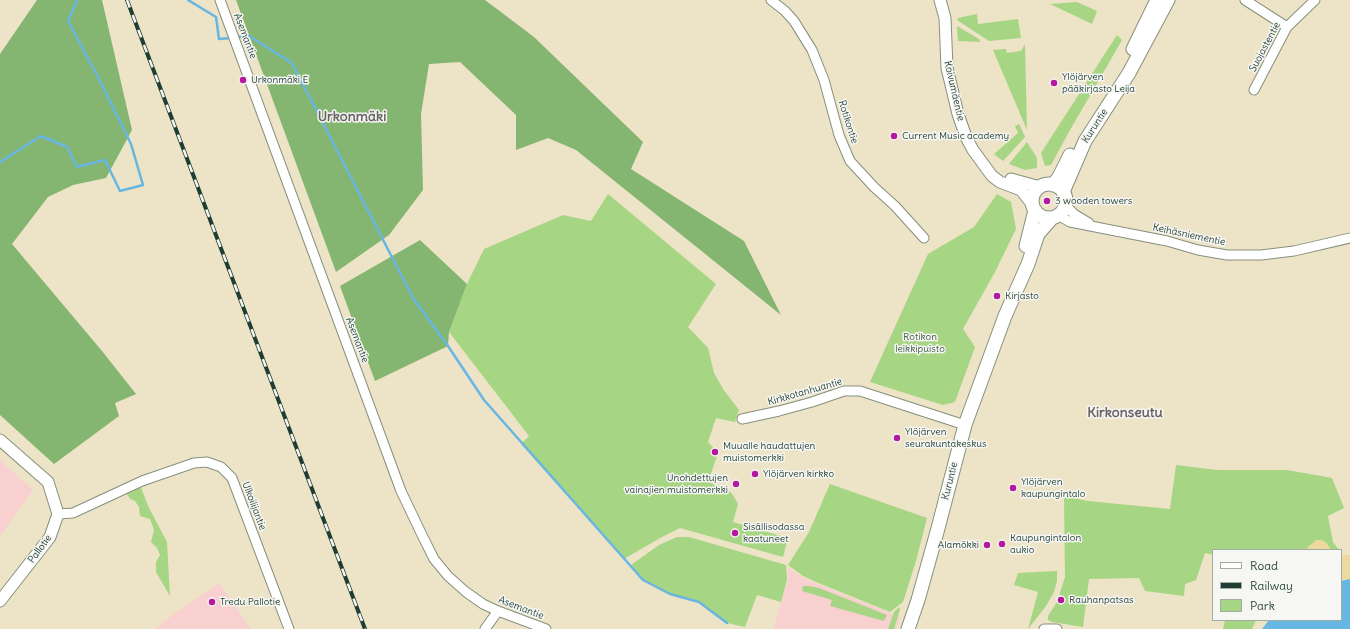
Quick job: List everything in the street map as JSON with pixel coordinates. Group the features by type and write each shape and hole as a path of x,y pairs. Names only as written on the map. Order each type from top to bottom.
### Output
{"main road":[{"name":"Kuruntie","path":"1055,200 1059,177 1080,138 1126,64 1157,0"},
{"name":"Kuruntie","path":"908,629 918,600 965,425 1013,296 1028,264 1038,234 1085,141 1129,73 1168,0"},
{"name":"Kuruntie","path":"1013,296 1033,207 1034,194 1055,200"},
{"path":"1033,207 1042,216 1055,200"},
{"name":"Kuruntie","path":"914,629 918,600"}],"street":[{"name":"Asemantie","path":"220,0 402,491 434,559 448,576 466,592 483,604 546,629"},
{"name":"Rotikontie","path":"771,0 785,11 794,21 812,50 824,80 839,134 850,160 924,238"},
{"name":"Koivumäentie","path":"940,0 945,18"},
{"name":"Koivumäentie","path":"948,0 945,18 947,68 953,95 966,137 992,176 1000,182 1021,190 1033,207"},
{"path":"1245,0 1286,27"},
{"name":"Suojastentie","path":"1254,90 1286,27 1314,0"},
{"name":"Koivumäentie","path":"980,160 998,173 1055,200"},
{"name":"Keihäsniementie","path":"1055,200 1070,222 1096,226 1167,241 1198,250 1227,255 1261,255 1294,251 1350,238"},
{"name":"Kirkkotanhuantie","path":"742,419 780,411 844,391 860,391 965,425"},
{"path":"0,440 48,482 58,514"},
{"name":"Ulkoilijantie","path":"58,514 73,513 142,481 194,462 207,462 221,467 232,478 289,629"},
{"name":"Pallotie","path":"0,601 50,538 58,514"},
{"path":"485,629 498,611"},
{"path":"1044,629 1057,629"}],"shaded area":[{"path":"0,460 33,490 0,536"},
{"path":"788,567 802,577 815,583 900,617 896,629 773,629 788,580"},
{"name":"Tredu Pallotie","path":"219,583 251,629 155,629 171,616"}],"green space":[{"path":"37,0 102,0 132,130 106,178 73,185 48,197 12,244 136,394 115,403 119,416 54,464 0,415 0,54"},
{"path":"236,0 485,0 534,37 643,142 631,169 744,241 781,315 576,150 548,138 516,150 516,115 460,62 429,64 421,114 423,190 389,235 336,272"},
{"path":"1077,2 1097,11 1092,24 1050,4"},
{"path":"977,14 978,24 1018,19 1021,38 989,41 957,20 958,18"},
{"path":"957,26 979,39 980,42 958,41"},
{"path":"1117,35 1122,40 1051,165 1045,166 1041,153"},
{"path":"1025,44 1027,130 993,50 1006,49 1007,53 1021,51"},
{"path":"1019,124 1025,137 1003,161 994,154 1018,133 1015,126"},
{"path":"1027,142 1037,158 1037,168 1025,170 1009,164"},
{"path":"608,194 716,284 688,327 708,348 714,373 723,389 739,410 735,422 716,418 708,442 718,453 708,482 727,489 733,495 738,504 733,522 788,538 783,557 680,528 624,559 521,444 529,436 449,332 467,284 484,249 563,215 591,221"},
{"name":"Rotikon leikkipuisto","path":"997,194 1011,202 1016,229 995,272 963,329 975,347 955,402 943,405 870,382 928,254 974,227"},
{"path":"420,240 467,284 449,332 448,346 375,381 340,286"},
{"path":"1176,465 1217,470 1287,470 1332,478 1344,508 1328,516 1333,542 1338,549 1330,549 1326,543 1310,545 1307,549 1212,549 1212,555 1205,553 1196,580 1185,584 1184,596 1145,591 1139,578 1089,579 1083,627 1048,620 1048,616 1057,602 1065,577 1064,496 1088,501 1170,509"},
{"path":"830,484 927,518 916,561 903,602 890,612 816,582 803,576 788,565 809,532"},
{"path":"140,485 149,508 167,542 170,596 156,572 156,562 160,555 157,548 151,542 154,530 150,519 140,516 139,507 135,501 130,499 125,491"},
{"path":"677,537 689,537 786,565 787,580 781,602 757,595 745,627 727,623 699,602 670,594 643,580 631,565 659,545"},
{"path":"1057,571 1057,581 1054,592 1046,606 1028,629 1038,592 1014,585 1018,573"},
{"path":"803,586 819,588 887,615 884,621 830,606 832,600 802,591"},
{"path":"899,607 900,609 894,629 888,629 894,612"},
{"path":"1225,621 1256,621 1252,629 1223,629"}],"sand":[{"path":"1316,540 1322,540 1330,549 1307,549"},
{"path":"1350,555 1350,579 1342,581 1342,556"}],"water":[{"path":"1350,579 1350,629 1262,629 1268,621 1342,621 1342,581"}],"waterway":[{"path":"0,162 41,136 67,147 77,167 105,160 120,191 143,185 131,144 68,21 77,0"},
{"path":"188,0 216,17 219,39 231,38"},
{"path":"236,37 249,36 292,63 413,298 448,346 484,400 643,580 670,594 699,602 727,623"}],"railway":[{"path":"127,0 365,629"}],"place":[{"name":"Urkonmäki E","path":"243,80"},
{"name":"Ylöjärven pääkirjasto Leija","path":"1054,83"},
{"name":"Current Music academy","path":"894,136"},
{"name":"3 wooden towers","path":"1047,201"},
{"name":"Kirjasto","path":"997,296"},
{"name":"Ylöjärven seurakuntakeskus","path":"897,438"},
{"name":"Muualle haudattujen muistomerkki","path":"715,452"},
{"name":"Ylöjärven kirkko","path":"755,474"},
{"name":"Unohdettujen vainajien muistomerkki","path":"736,484"},
{"name":"Ylöjärven kaupungintalo","path":"1013,488"},
{"name":"Sisällisodassa kaatuneet","path":"735,533"},
{"name":"Kaupungintalon aukio","path":"1002,544"},
{"name":"Alamökki","path":"987,545"},
{"name":"Rauhanpatsas","path":"1061,600"},
{"name":"Tredu Pallotie","path":"212,602"}],"district":[{"name":"Urkonmäki","path":"352,117"},
{"name":"Kirkonseutu","path":"1125,413"}]}
